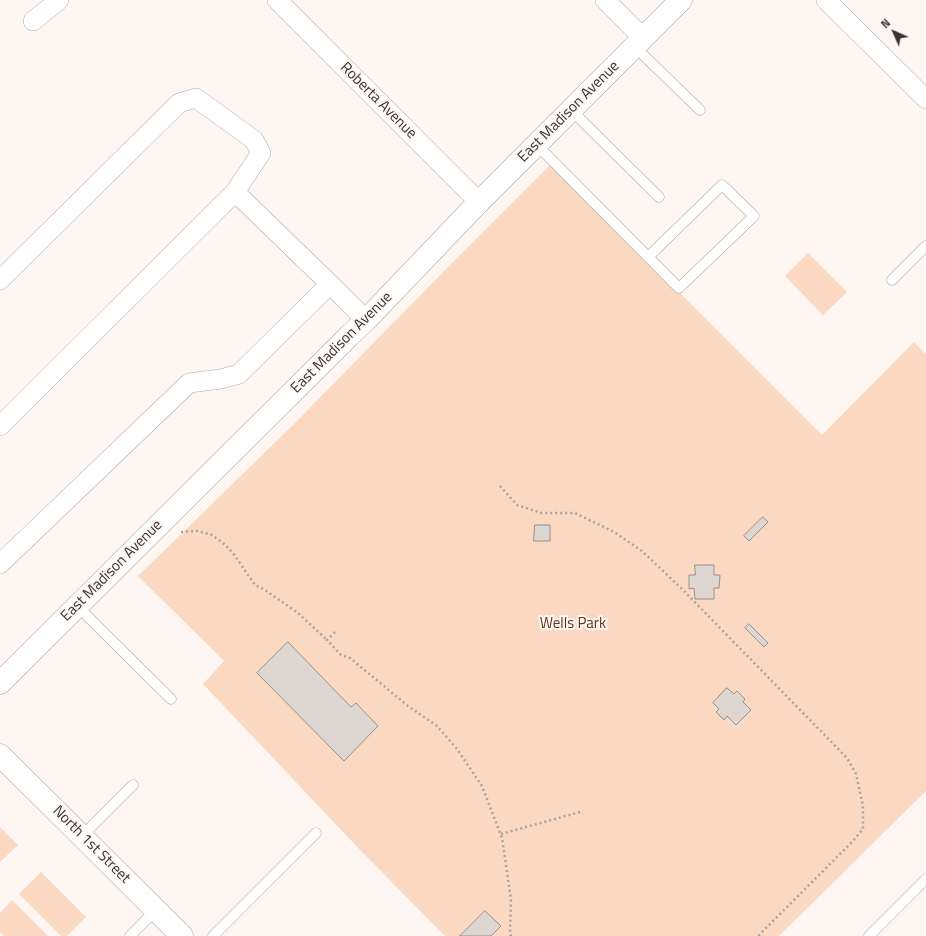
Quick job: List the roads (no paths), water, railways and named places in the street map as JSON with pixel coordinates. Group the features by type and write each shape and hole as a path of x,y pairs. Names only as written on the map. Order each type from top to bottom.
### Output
{"street":[{"path":"33,21 59,0"},
{"name":"Roberta Avenue","path":"276,0 479,202"},
{"path":"605,0 639,42"},
{"name":"East Madison Avenue","path":"0,683 366,320 479,202 681,0"},
{"path":"826,0 926,99"},
{"path":"0,280 179,103 196,98 254,140 261,153 235,192 0,426"},
{"path":"235,192 366,320"},
{"path":"0,564 190,383 221,379 239,374 330,284"},
{"name":"North 1st Street","path":"0,755 182,936"}],"lane":[{"path":"639,42 700,110"},
{"path":"571,110 659,197"},
{"path":"537,145 648,257 679,288 754,216 722,185 648,257"},
{"path":"892,280 926,246"},
{"path":"78,606 171,699"},
{"path":"82,836 133,785"},
{"path":"213,936 316,833"},
{"path":"869,936 926,879"},
{"path":"130,936 156,910"}],"park label":[{"name":"Wells Park","path":"573,624"}]}
